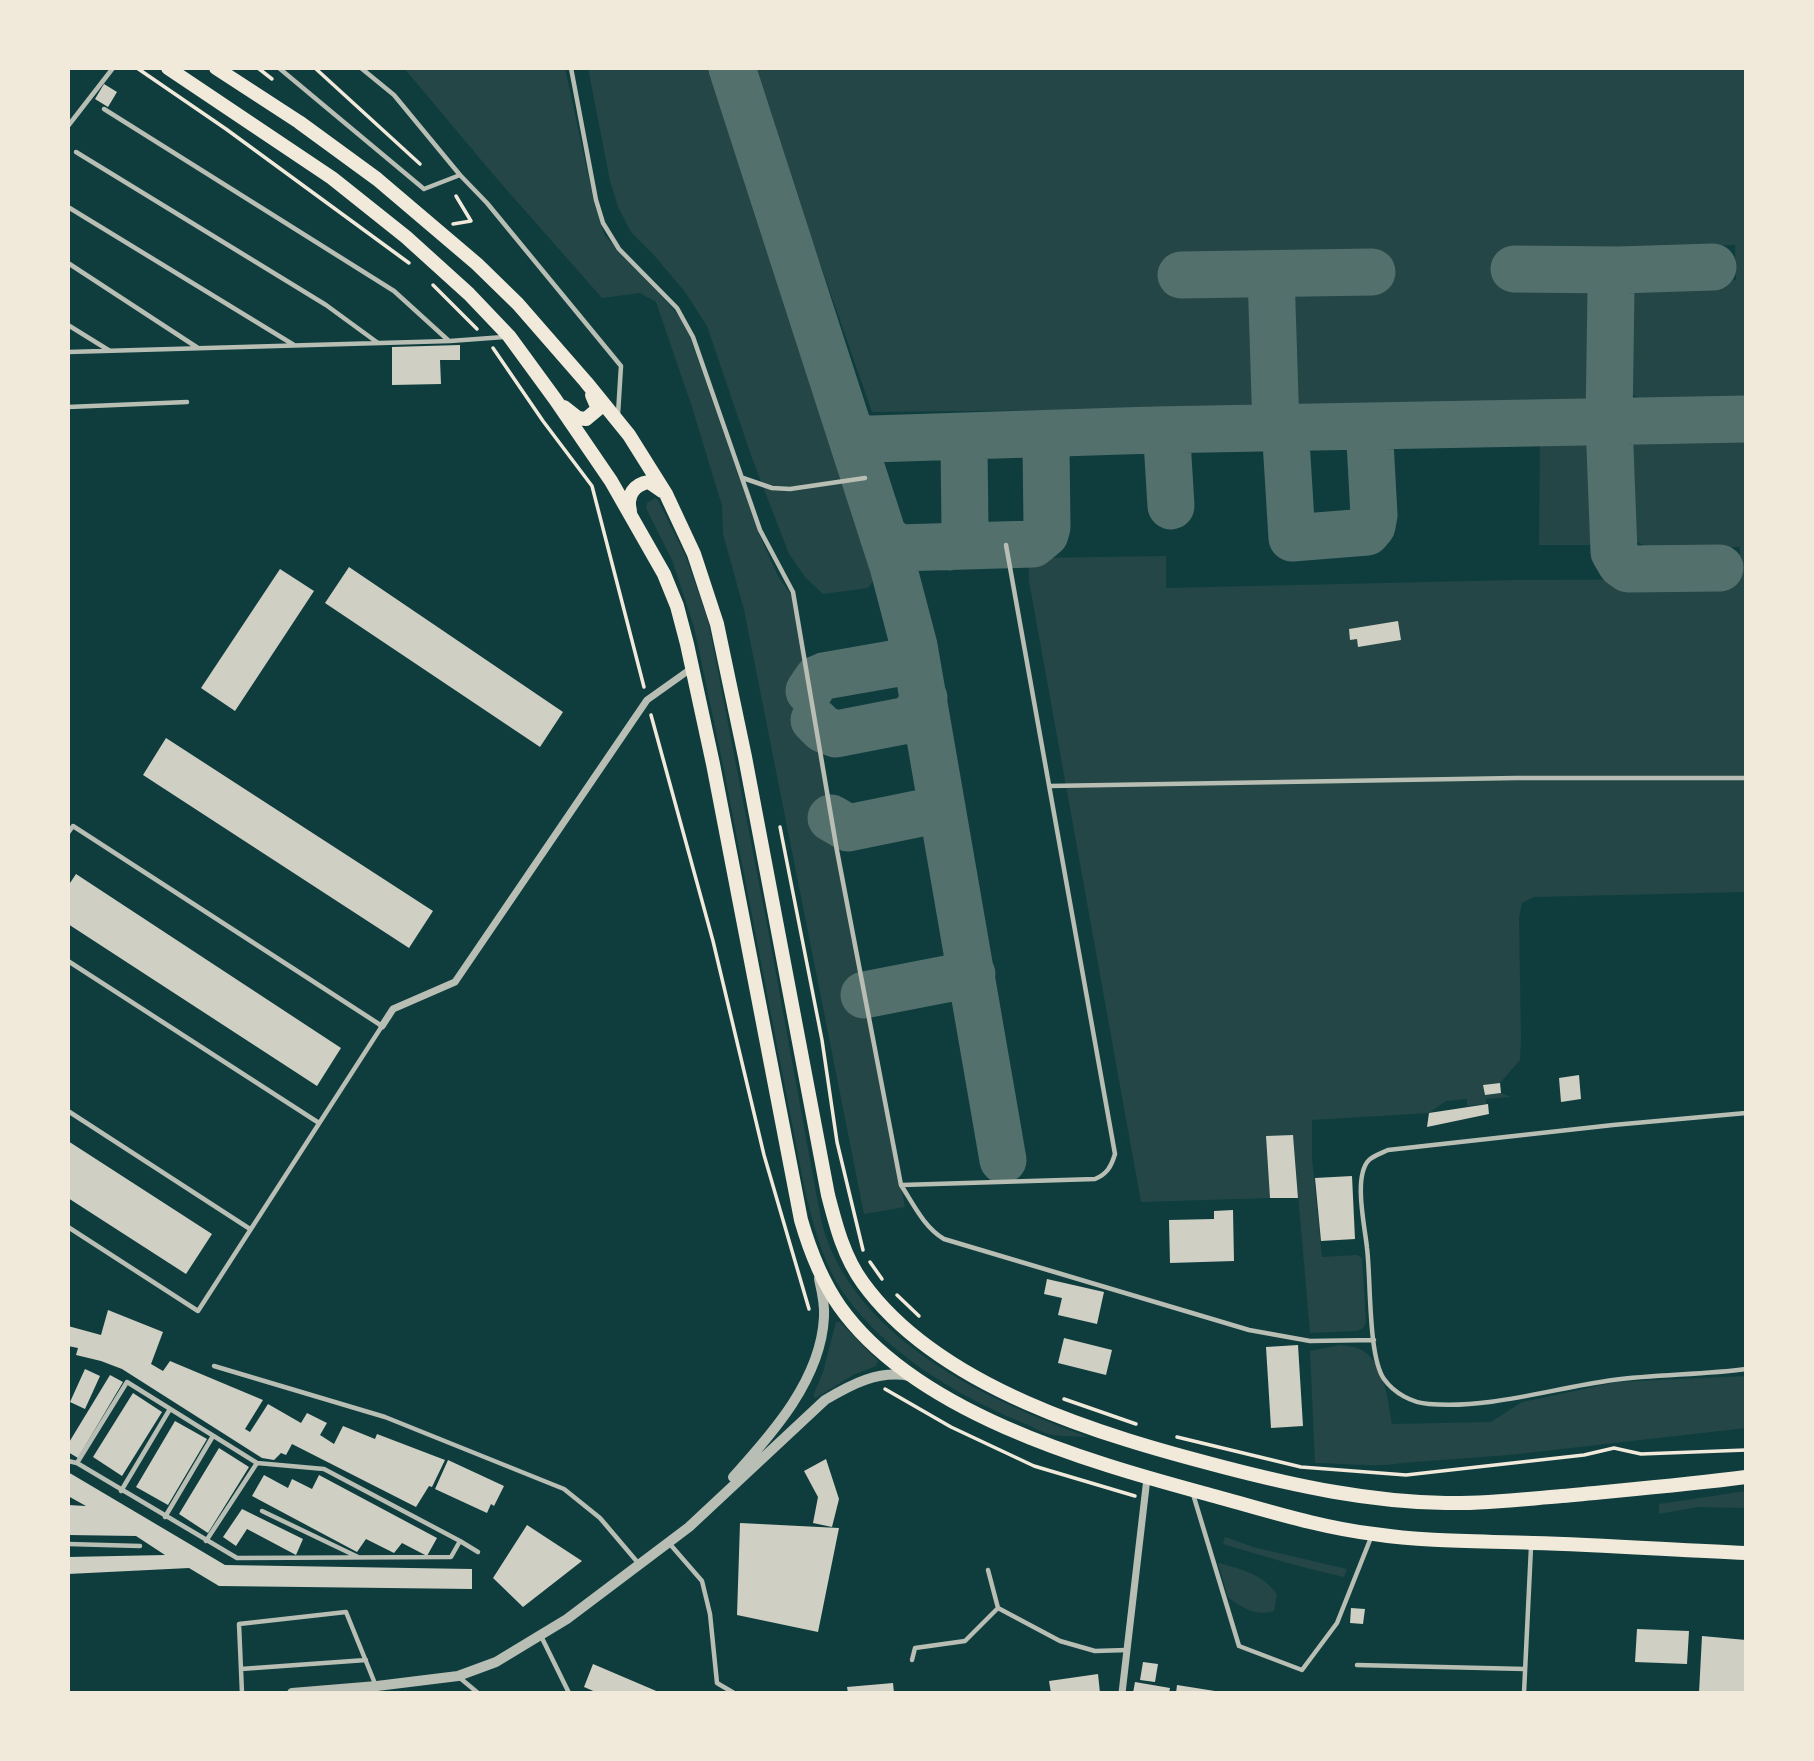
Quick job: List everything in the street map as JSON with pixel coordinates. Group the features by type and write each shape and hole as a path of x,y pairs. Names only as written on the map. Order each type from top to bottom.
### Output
{"main road":[{"path":"168,68 286,145 367,205 437,264 509,336 611,481 664,573 677,606 713,764 801,1220 816,1266 848,1316 872,1342 913,1376 969,1410 1002,1426 1147,1477 1321,1525 1373,1534 1451,1542 1746,1553"},
{"path":"216,68 299,122 377,179 477,264 518,304 618,422 666,494 694,554 717,624 837,1230 848,1258 863,1283 888,1312 920,1340 956,1365 1052,1414 1173,1454 1332,1492 1399,1501 1488,1502 1644,1489 1746,1477"},
{"path":"555,399 582,419 591,416 598,409 574,369"},
{"path":"634,520 628,501 639,485 644,482 654,484 666,494"}],"street":[{"path":"382,1026 393,1009 455,982 647,701 692,668"},
{"path":"689,1527 770,1433 801,1389 818,1350 823,1328 823,1299 816,1266"},
{"path":"292,1693 345,1691 458,1676 496,1662 567,1619 689,1527 825,1400 877,1375 896,1373 913,1376"},
{"path":"1122,1693 1147,1477"}],"lane":[{"path":"68,126 113,68"},
{"path":"279,68 424,189 460,175"},
{"path":"361,68 394,95 621,366 618,422"},
{"path":"571,68 596,200 603,223 619,249 677,308 693,337 760,530 793,592 836,851 901,1185 932,1232 944,1239 1249,1329 1310,1341 1374,1340"},
{"path":"104,109 394,292 450,341"},
{"path":"76,152 326,305 379,343"},
{"path":"68,207 294,346"},
{"path":"68,263 199,348"},
{"path":"68,325 111,351"},
{"path":"68,352 450,341 509,336"},
{"path":"68,407 187,402"},
{"path":"742,478 772,488 790,489 864,478"},
{"path":"901,1185 1095,1179 1104,1175 1115,1154 1006,545"},
{"path":"1049,786 1516,778 1746,778"},
{"path":"68,833 73,826 382,1026 198,1311 68,1227"},
{"path":"68,961 319,1123"},
{"path":"68,1111 250,1229"},
{"path":"1746,1113 1388,1150 1369,1160 1362,1173 1361,1192 1371,1276 1375,1357 1385,1380 1398,1393 1426,1404 1492,1401 1614,1380 1746,1369"},
{"path":"215,1366 384,1417 564,1489 600,1518 640,1564"},
{"path":"77,1464 127,1382 257,1463 324,1469 478,1552"},
{"path":"121,1491 170,1409"},
{"path":"165,1517 213,1436"},
{"path":"68,1461 237,1558 362,1559 451,1556 460,1541"},
{"path":"206,1541 257,1463"},
{"path":"1192,1490 1239,1646 1302,1670 1337,1623 1373,1534"},
{"path":"262,1511 362,1559"},
{"path":"669,1542 702,1581 710,1614 716,1684 734,1693"},
{"path":"1524,1693 1531,1543"},
{"path":"68,1544 140,1546"},
{"path":"988,1570 998,1608 1060,1641 1095,1651 1127,1650"},
{"path":"912,1660 915,1648 965,1641 998,1608"},
{"path":"242,1693 239,1623 346,1612 377,1686"},
{"path":"541,1635 569,1693"},
{"path":"241,1669 366,1660"},
{"path":"1357,1665 1525,1670"},
{"path":"458,1676 478,1693"}],"path":[{"path":"138,68 416,268"},
{"path":"315,68 421,164"},
{"path":"425,277 486,338 592,486 647,701 713,941 764,1156 811,1318"},
{"path":"885,1389 951,1427 1034,1466 1143,1498"},
{"path":"1641,1454 1746,1450"}],"shaded area":[{"path":"404,68 565,68 595,207 605,236 669,304 690,337 759,534 778,576 794,599 905,1207 864,1214 744,610 723,534 722,506 656,302 640,293 602,298"},
{"path":"588,68 709,68 878,574 868,588 823,594 805,577 789,554 752,458 707,326 685,292 631,232 618,207 610,181"},
{"path":"752,68 1746,68 1746,399 1644,402 1629,392 1626,281 1736,280 1735,245 1501,251 1502,284 1606,281 1607,387 1595,403 1288,409 1280,290 1390,286 1387,255 1165,261 1165,292 1262,291 1269,408 872,412"},
{"path":"1746,425 1746,892 1534,897 1522,903 1519,918 1520,1060 1500,1083 1483,1085 1485,1095 1501,1093 1511,1097 1486,1099 1486,1104 1467,1106 1467,1099 1446,1101 1429,1113 1312,1120 1312,1158 1322,1257 1357,1255 1362,1258 1366,1322 1363,1328 1357,1331 1310,1333 1293,1136 1266,1136 1270,1198 1141,1202 1029,581 1029,566 1034,558 1166,556 1166,588 1515,580 1739,579 1740,547 1649,548 1632,539 1632,441 1641,428"},
{"path":"1595,427 1607,436 1610,535 1599,545 1539,545 1540,431"},
{"path":"655,498 686,557 708,620 825,1234 843,1272 867,1306 898,1336 971,1385 1010,1405 1088,1437 1042,1432 972,1399 924,1370 881,1336 862,1316 837,1283 825,1258 805,1191 694,627 672,560 646,508 647,503"},
{"path":"836,1322 840,1322 878,1361 876,1366 853,1375 816,1398 813,1396 823,1372"},
{"path":"1340,1345 1357,1348 1373,1360 1383,1381 1392,1424 1491,1422 1522,1402 1617,1382 1746,1376 1746,1428 1509,1455 1382,1465 1315,1463 1310,1351"},
{"path":"1746,1491 1746,1508 1698,1507 1659,1514 1659,1504"},
{"path":"1225,1537 1253,1547 1347,1569 1344,1577 1298,1566 1223,1544"},
{"path":"1218,1563 1243,1570 1271,1587 1277,1594 1274,1611 1255,1612 1228,1597"}],"building":[{"path":"104,84 117,92 108,107 95,99"},
{"path":"460,345 460,360 440,360 441,384 392,385 392,347"},
{"path":"349,567 563,712 540,747 325,603"},
{"path":"280,569 314,591 235,711 201,688"},
{"path":"1398,621 1401,640 1358,647 1357,639 1350,640 1349,629"},
{"path":"166,738 433,911 409,948 143,775"},
{"path":"76,874 341,1048 317,1086 68,924 68,886"},
{"path":"1579,1075 1581,1099 1561,1102 1559,1078"},
{"path":"1500,1083 1501,1093 1485,1095 1483,1085"},
{"path":"1488,1104 1489,1114 1427,1127 1429,1113"},
{"path":"1293,1135 1298,1198 1270,1198 1266,1136"},
{"path":"68,1141 212,1234 186,1274 68,1198"},
{"path":"1352,1176 1355,1239 1321,1241 1315,1178"},
{"path":"1233,1210 1234,1261 1170,1263 1169,1220 1214,1219 1214,1211"},
{"path":"1047,1279 1104,1292 1097,1324 1058,1315 1062,1298 1044,1294"},
{"path":"108,1310 163,1332 151,1364 163,1371 170,1361 263,1400 245,1429 250,1432 268,1404 301,1423 307,1413 327,1423 320,1435 334,1444 343,1426 375,1439 377,1434 445,1460 432,1487 429,1486 416,1507 292,1444 286,1455 281,1453 274,1460 262,1458 122,1369 76,1355 78,1348 68,1346 68,1326 101,1335"},
{"path":"1064,1338 1112,1350 1106,1375 1058,1363"},
{"path":"1298,1345 1303,1426 1271,1428 1266,1347"},
{"path":"85,1369 100,1376 85,1409 70,1402"},
{"path":"110,1375 123,1382 78,1458 68,1452 68,1444"},
{"path":"133,1393 162,1412 122,1476 93,1457"},
{"path":"175,1421 207,1439 168,1505 136,1487"},
{"path":"219,1448 249,1467 208,1533 179,1514"},
{"path":"826,1459 839,1499 832,1527 813,1523 818,1497 804,1471"},
{"path":"448,1460 504,1486 494,1506 491,1504 487,1513 435,1489"},
{"path":"68,1472 225,1565 472,1569 472,1589 219,1586 189,1568 68,1574 68,1557 165,1555 136,1536 68,1535 68,1505 86,1506 68,1496"},
{"path":"264,1475 288,1488 292,1479 312,1489 319,1475 437,1538 427,1556 402,1543 394,1553 366,1539 357,1552 252,1496"},
{"path":"242,1509 303,1539 296,1555 247,1529 236,1546 223,1537"},
{"path":"740,1523 839,1528 818,1632 737,1615"},
{"path":"527,1525 582,1561 523,1607 493,1578"},
{"path":"1351,1608 1365,1609 1363,1624 1350,1623"},
{"path":"1637,1629 1689,1631 1687,1664 1635,1662"},
{"path":"1702,1636 1746,1640 1746,1693 1699,1693"},
{"path":"1143,1662 1158,1664 1155,1682 1140,1680"},
{"path":"593,1664 661,1693 598,1693 584,1687"},
{"path":"1098,1674 1100,1693 1051,1693 1049,1681"},
{"path":"1135,1682 1170,1688 1169,1693 1133,1693"},
{"path":"893,1683 894,1693 848,1693 847,1687"},
{"path":"1177,1685 1215,1691 1215,1693 1176,1693"}],"taxiway":[{"path":"732,68 893,566 914,646 1003,1160"},
{"path":"1514,269 1713,267"},
{"path":"1618,270 1612,279 1611,291 1609,422 1614,552 1621,564 1628,569 1720,568"},
{"path":"1181,275 1372,272"},
{"path":"1271,274 1276,428"},
{"path":"848,427 858,436 872,439 1154,430 1746,419"},
{"path":"1303,428 1290,433 1286,441 1292,538 1367,532 1372,526 1374,515 1370,442 1371,435 1384,427"},
{"path":"1154,430 1162,433 1167,441 1171,506"},
{"path":"883,536 898,548 1033,544 1045,534 1047,527 1046,445 1060,433"},
{"path":"950,547 964,534 965,529 964,446 972,436"},
{"path":"809,691 817,679 824,676 898,663 908,656 914,646"},
{"path":"814,720 823,729 836,734 908,720 917,712 924,698"},
{"path":"831,818 848,828 941,809"},
{"path":"864,995 972,974"}]}
